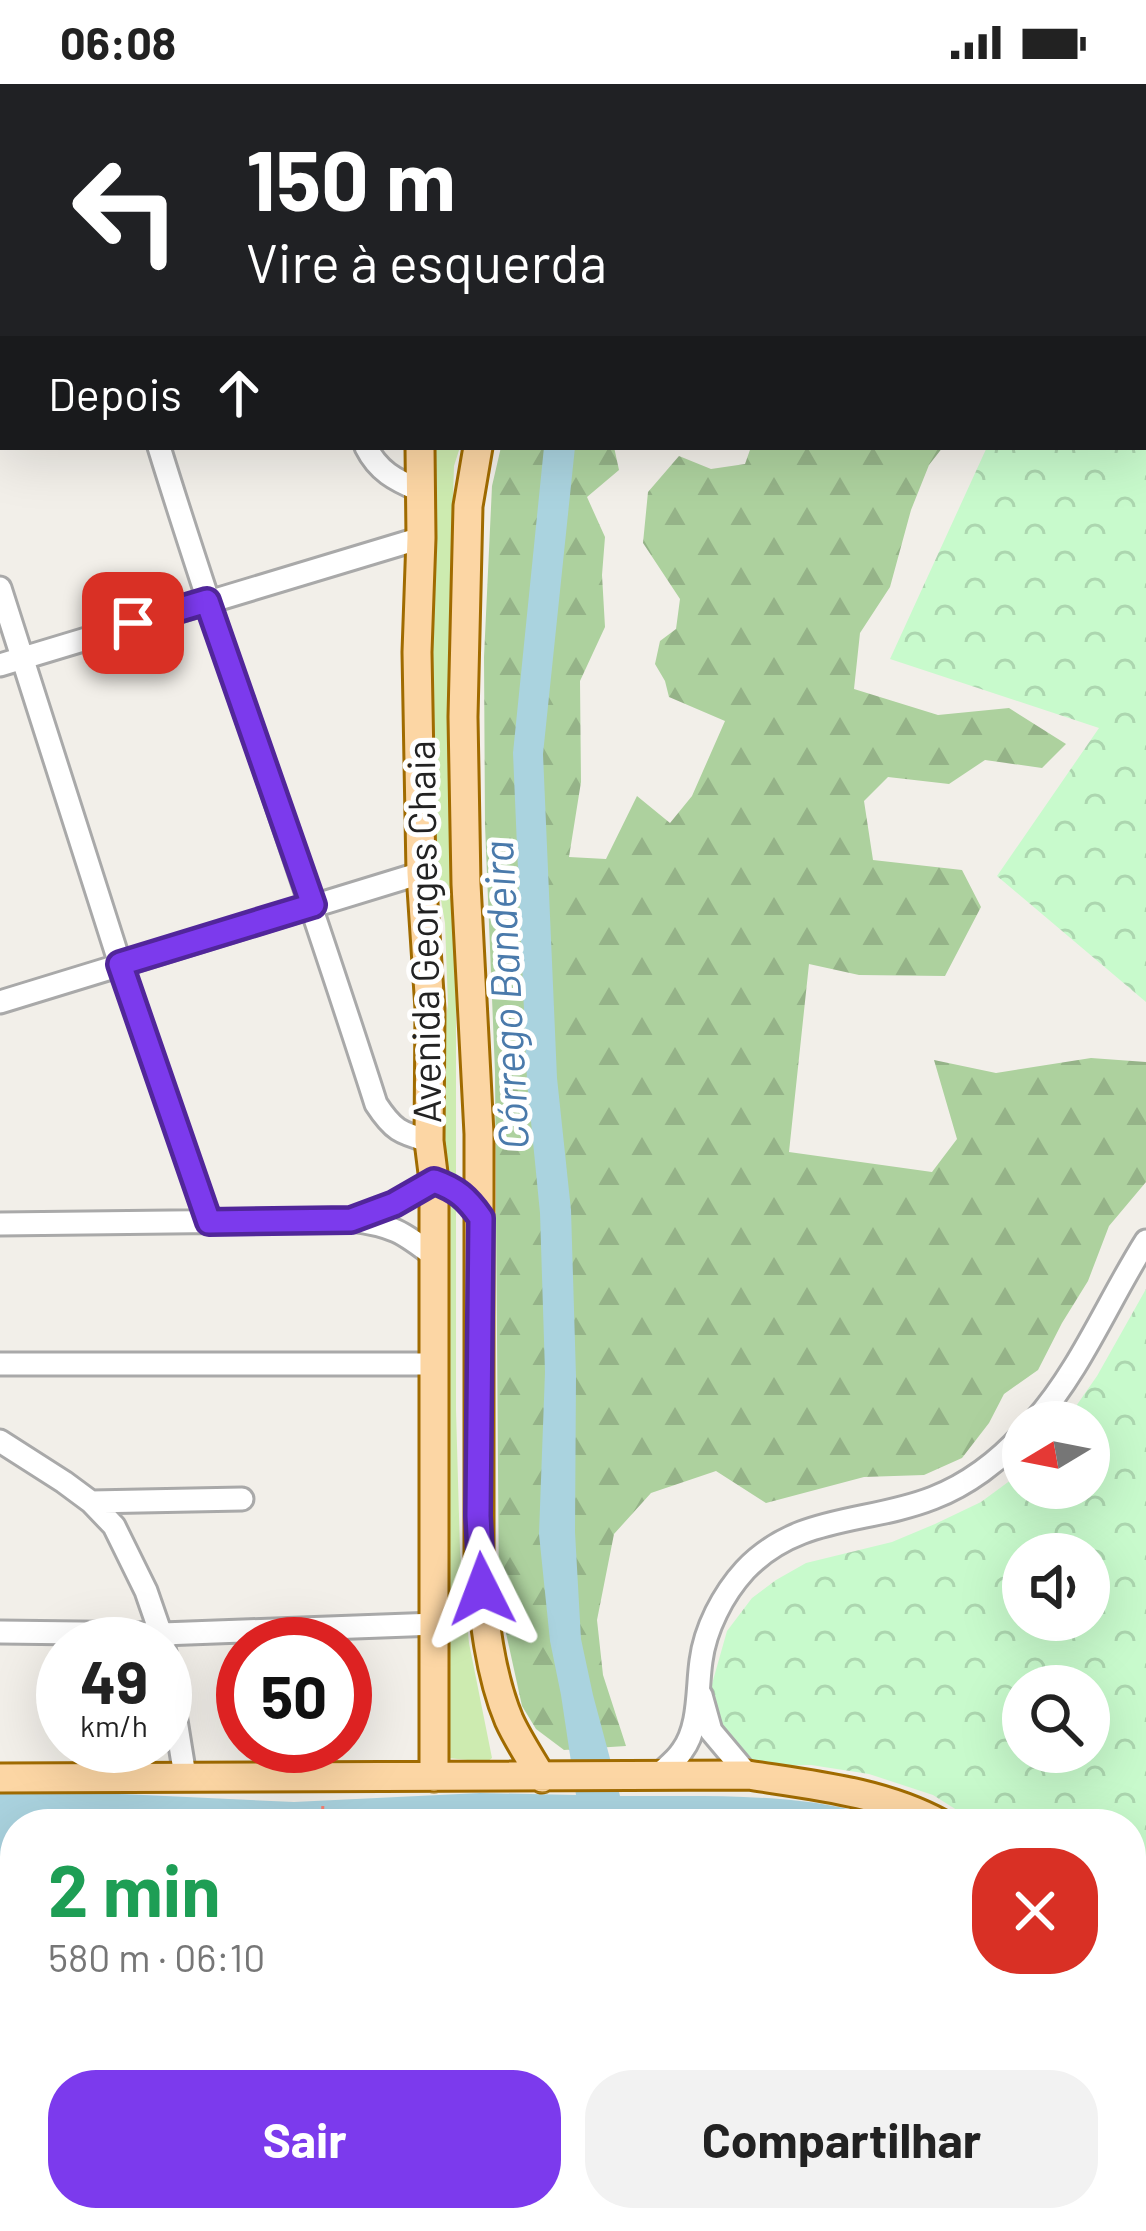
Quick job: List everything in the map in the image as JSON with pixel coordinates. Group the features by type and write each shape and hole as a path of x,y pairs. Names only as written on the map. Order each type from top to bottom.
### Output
{"main road":[{"name":"Avenida Georges Chaia","path":"420,450 421,873 430,1009 429,1141 435,1257 434,1777"},
{"name":"Avenida Georges Chaia","path":"477,450 468,506 463,717 481,1218 478,1516 484,1615 500,1695 542,1778"},
{"path":"430,1009 451,1025 472,1022"},
{"path":"434,1181 460,1192 481,1218"},
{"path":"0,1778 748,1775 860,1794 905,1809"}],"street":[{"path":"160,450 376,1104 401,1133 429,1141"},
{"path":"368,450 380,469 419,490"},
{"path":"0,665 421,538"},
{"path":"0,588 120,964 209,1222"},
{"path":"0,1002 421,873"},
{"path":"351,1220 394,1204 434,1181"},
{"path":"1,1221 351,1220 381,1223 435,1257"},
{"path":"1051,1401 1146,1241"},
{"path":"0,1364 435,1364"},
{"path":"0,1441 91,1502 114,1526 155,1617"},
{"path":"643,1776 684,1750 695,1716 706,1638 728,1593 746,1570 774,1546 805,1530 934,1498 1002,1455"},
{"path":"91,1502 242,1499"},
{"path":"192,1641 436,1624"},
{"path":"0,1632 36,1634"},
{"path":"698,1683 711,1731 748,1775"}],"path":[{"path":"323,1809 324,1793"}],"green space":[{"path":"436,450 459,450 454,466 449,623 456,983 456,1410 460,1552 469,1643 492,1758 487,1762 448,1758 445,1752 446,1169 441,1044 448,1005 445,923 433,854 431,624"},
{"path":"500,450 615,450 619,470 587,497 605,537 605,627 580,681 581,782 569,857 606,859 637,796 670,823 692,796 725,721 669,697 655,664 660,641 676,629 680,599 643,543 648,492 679,456 711,469 745,464 750,450 941,450 929,465 911,510 890,587 860,633 854,689 938,715 1009,708 1066,744 1042,768 985,760 949,784 888,777 864,801 873,860 962,870 981,907 945,976 859,975 809,964 789,1152 932,1172 957,1139 934,1060 996,1073 1091,1058 1146,1062 1146,1182 1109,1226 1088,1281 1038,1370 1004,1394 962,1458 924,1475 864,1477 766,1503 716,1471 651,1493 614,1534 597,1620 603,1675 626,1746 564,1750 536,1729 522,1706 499,1601 495,1072 485,825 484,657 492,486"},
{"path":"986,450 1146,450 1146,1002 997,876 1099,728 890,659"},
{"path":"1146,1289 1146,1809 955,1809 933,1795 869,1774 811,1765 755,1766 739,1753 721,1732 710,1691 727,1631 752,1598 806,1563 892,1542 981,1502 1002,1486 1002,1509 1110,1509 1110,1401 1080,1401"}],"water":[{"name":"Córrego Bandeira","path":"544,450 575,450 543,754 557,1078 571,1210 581,1639 620,1796 795,1800 846,1809 0,1809 0,1793 294,1802 480,1793 576,1795 550,1641 539,1534 545,1372 540,1213 527,1081 513,753"}],"route":[{"path":"133,623 207,601 313,905 120,964 209,1222 351,1220 394,1204 434,1181 453,1187 471,1204 481,1218 478,1516 482,1589"}]}
